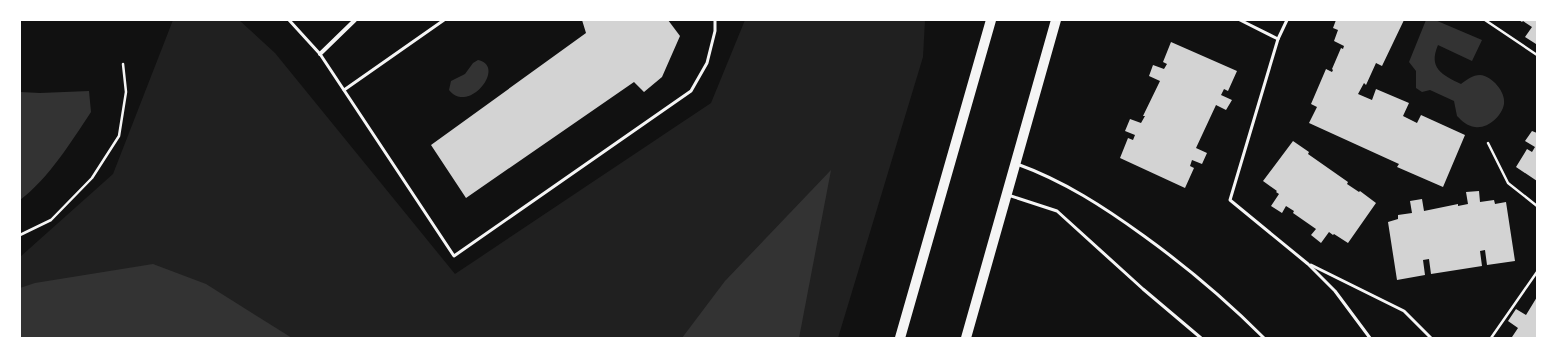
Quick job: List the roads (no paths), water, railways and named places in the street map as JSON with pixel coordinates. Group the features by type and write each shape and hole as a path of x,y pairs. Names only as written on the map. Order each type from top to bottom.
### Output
{"main road":[{"path":"900,338 991,20"},
{"path":"966,338 1056,20"}],"street":[{"path":"320,54 355,20"}],"lane":[{"path":"289,20 320,54 454,256 691,91 707,64 715,31 715,20"},
{"path":"344,90 444,20"},
{"path":"1240,20 1278,39"},
{"path":"1287,20 1278,39 1230,200 1308,264 1336,291 1370,338"},
{"path":"1015,164 1042,173 1072,188 1114,215 1177,260 1233,307 1264,338"},
{"path":"1007,195 1057,211 1143,289 1201,338"},
{"path":"1308,264 1404,312 1431,338"}]}
